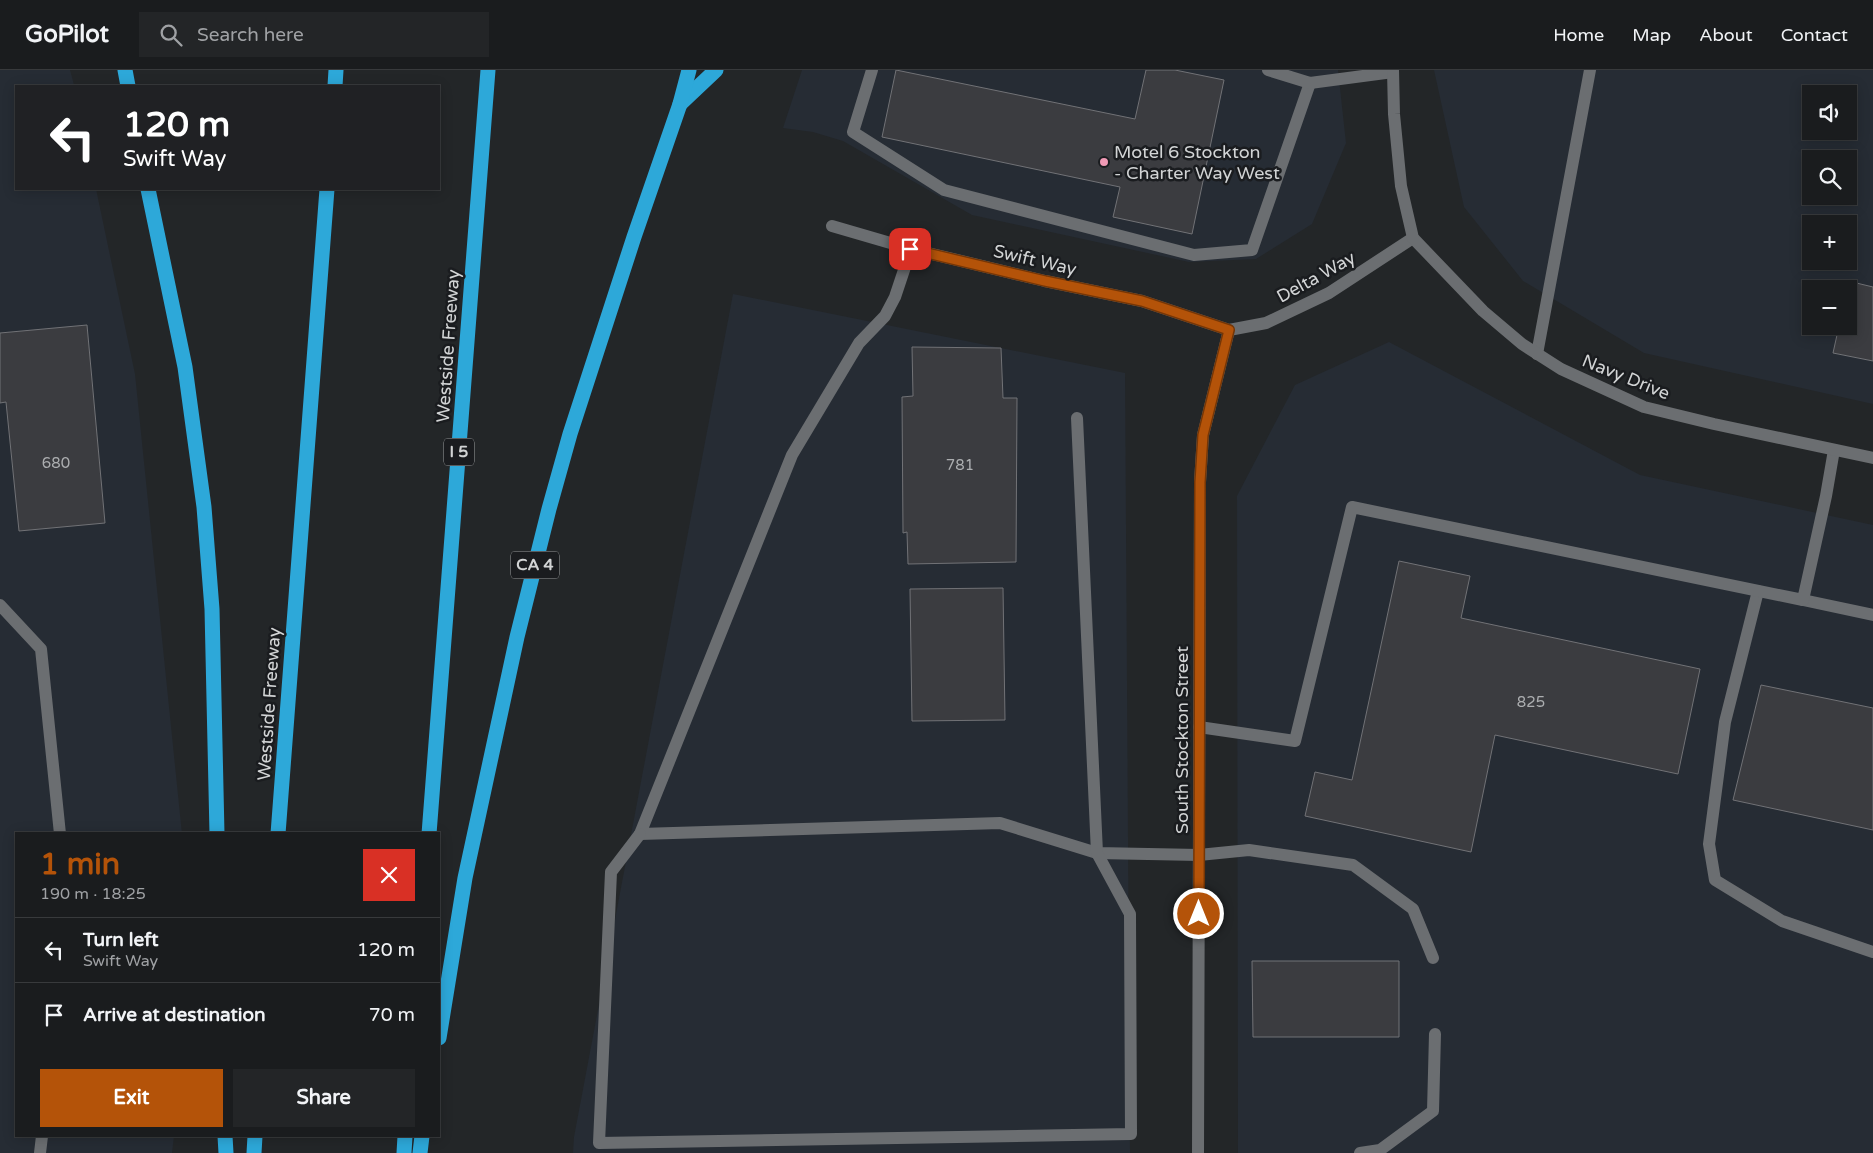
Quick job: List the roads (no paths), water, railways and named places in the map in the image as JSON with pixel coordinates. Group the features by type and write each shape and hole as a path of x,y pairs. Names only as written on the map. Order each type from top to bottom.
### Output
{"highway":[{"path":"125,70 128,85"},
{"path":"335,85 336,70"},
{"name":"Westside Freeway","path":"429,832 488,70"},
{"path":"680,104 689,70"},
{"path":"680,104 716,70"},
{"name":"CA 4","path":"440,1032 469,859 517,637 549,509 570,434 634,237 680,104"},
{"path":"148,190 185,367 204,507 212,609 216,832"},
{"name":"Westside Freeway","path":"278,832 327,190"},
{"path":"225,1137 226,1153"},
{"path":"254,1153 255,1137"},
{"path":"404,1153 405,1137"},
{"path":"420,1153 422,1137"}],"street":[{"path":"872,70 853,132 944,190 1194,255 1252,250 1310,83"},
{"path":"1268,70 1310,83 1393,71 1394,114 1401,186 1413,238"},
{"path":"1537,354 1590,70"},
{"name":"Swift Way","path":"832,226 910,249 1045,281 1142,301 1229,330"},
{"name":"Navy Drive","path":"1413,238 1483,311 1522,344 1562,370 1644,407 1873,458"},
{"name":"Delta Way","path":"1229,330 1266,323 1329,293 1413,238"},
{"path":"910,249 895,297 885,316 859,343 792,456 640,834 611,872 599,1143 1131,1134 1130,914 1097,853 1078,418"},
{"name":"South Stockton Street","path":"1198,1153 1200,482 1203,435 1229,330"},
{"path":"1803,600 1834,450"},
{"path":"1199,727 1295,741 1352,507 1873,615"},
{"path":"1758,591 1725,722 1709,844 1715,880 1782,921 1873,952"},
{"path":"0,605 41,649 60,832"},
{"path":"640,834 1000,823 1097,853 1199,855 1249,850 1353,865 1413,909 1433,958"},
{"path":"1360,1153 1380,1150 1433,1111 1434,1034"},
{"path":"40,1153 42,1137"}],"place":[{"name":"Motel 6 Stockton - Charter Way West","path":"1104,162"}]}
